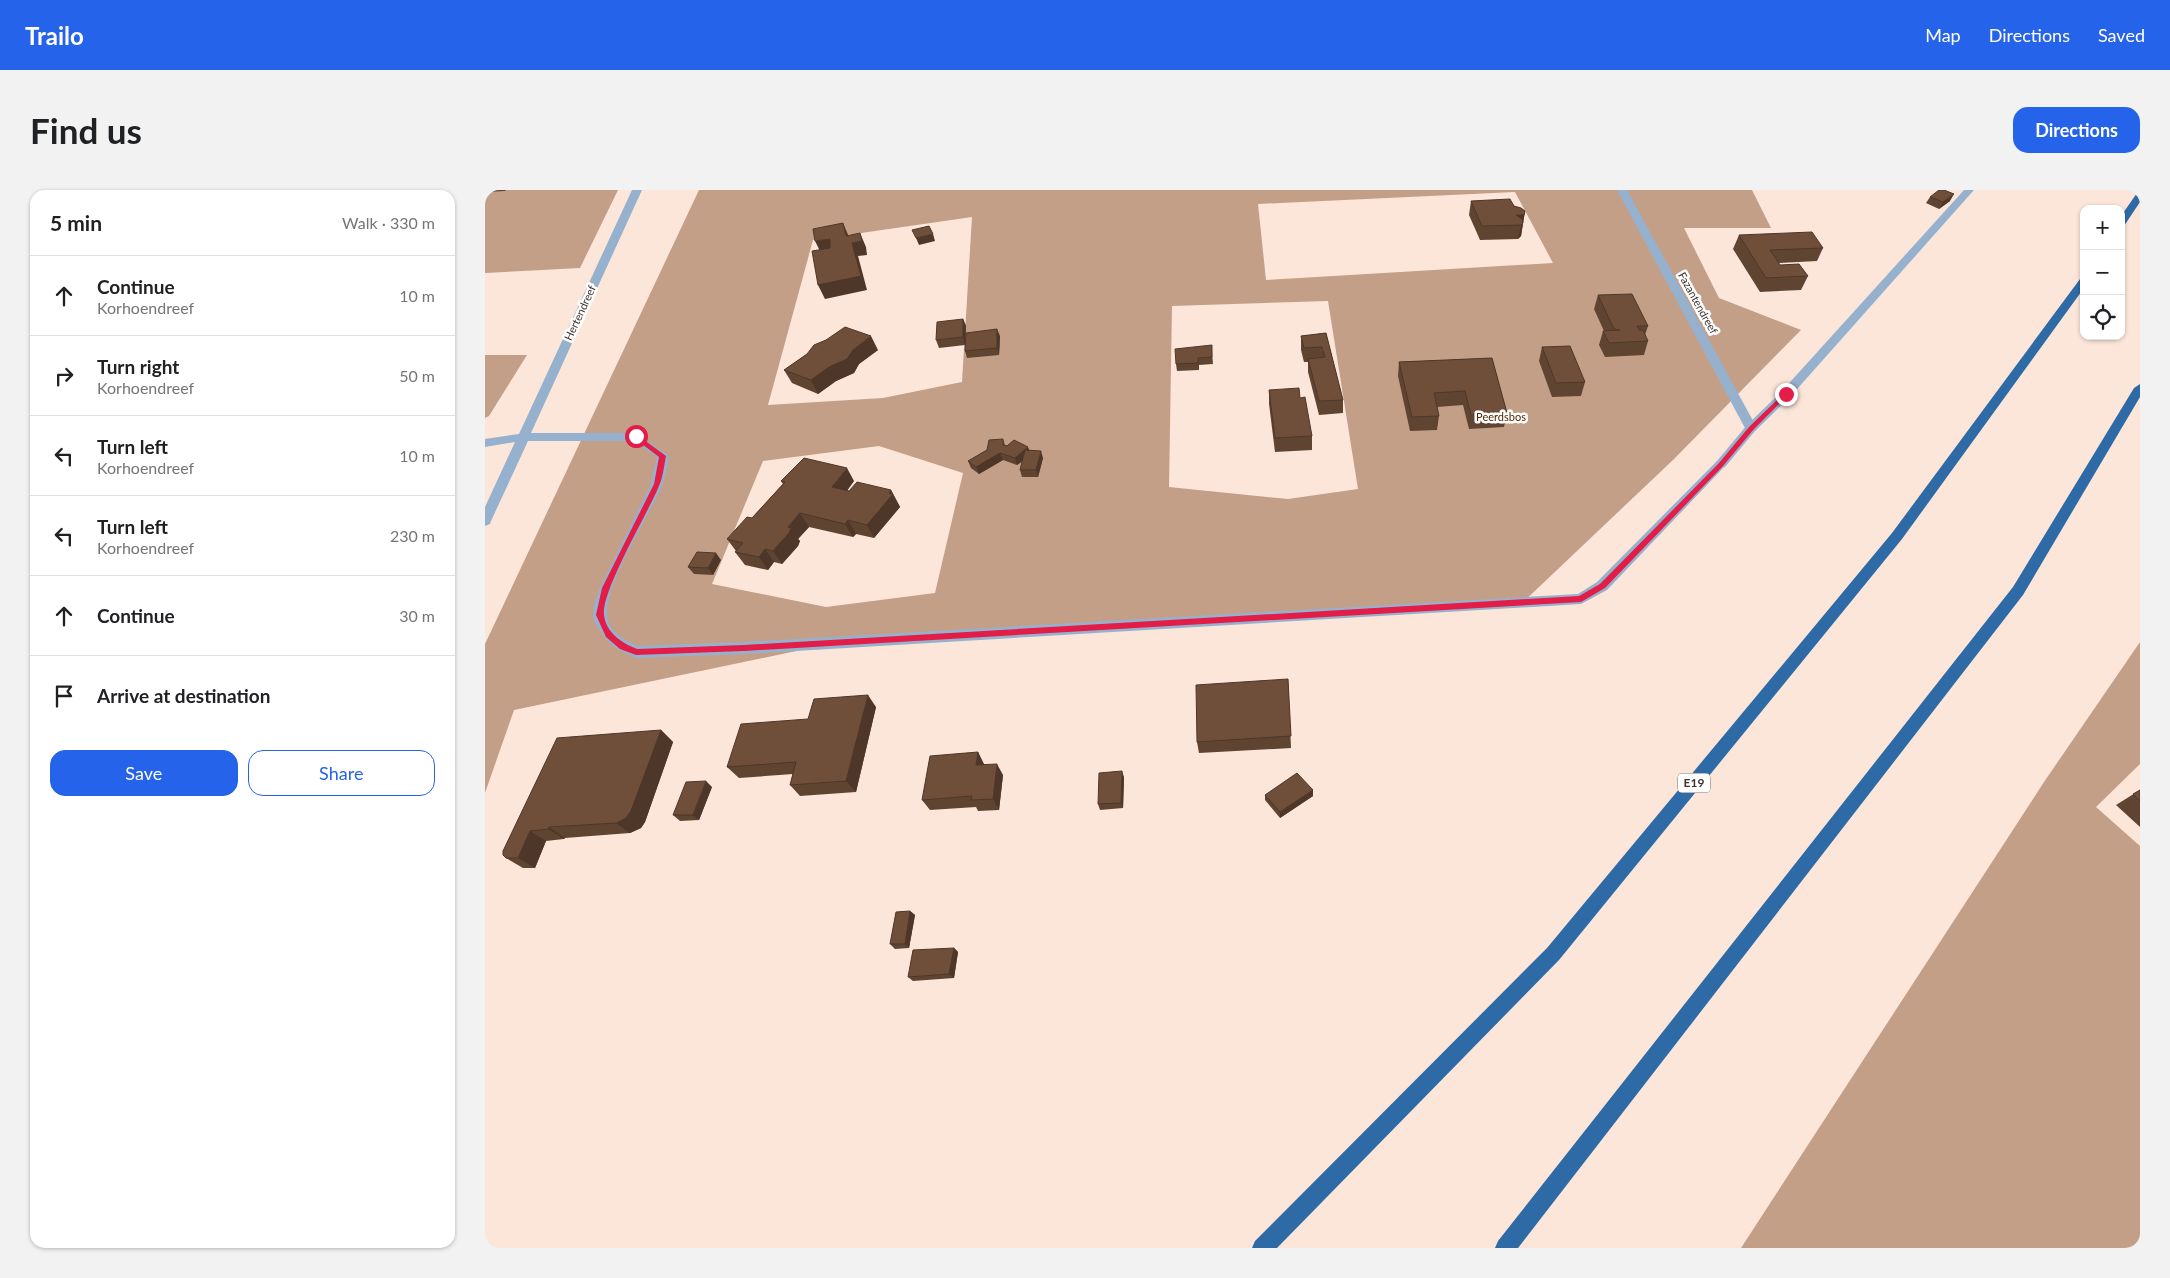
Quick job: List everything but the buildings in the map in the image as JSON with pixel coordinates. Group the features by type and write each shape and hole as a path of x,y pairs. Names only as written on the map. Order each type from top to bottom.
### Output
{"highway":[{"path":"2125,218 2140,195"},
{"name":"E19","path":"1262,1248 1553,954 1897,536 2080,286"},
{"path":"1505,1248 2018,591 2140,388"}],"street":[{"name":"Hertendreef","path":"485,521 637,190"},
{"name":"Fazantendreef","path":"1622,190 1751,428"},
{"path":"485,443 523,437 636,436 663,456 657,484 606,588 600,615 608,635 623,646 636,652 754,647 1581,599 1602,586 1721,464 1751,428 1786,394 1969,190"}],"shaded area":[{"path":"485,190 618,190 580,268 485,273"},
{"name":"Peerdsbos","path":"699,190 1752,190 1771,228 1684,228 1719,298 1801,330 1674,459 1519,606 811,648 514,710 485,793 485,644","holes":["1515,192 1553,263 1266,280 1258,204","972,217 962,382 883,398 768,405 813,240","1328,301 1358,489 1288,499 1169,487 1172,306","879,446 963,473 935,593 826,607 712,584 763,461"]},
{"path":"485,355 527,355 489,416 485,418"},
{"path":"2140,642 2140,764 2096,807 2140,846 2140,1248 1741,1248 2044,782"}],"route":[{"path":"636,436 663,456 657,484 606,588 600,615 608,635 623,646 636,652 744,648 1581,599 1602,586 1721,464 1751,428 1786,394"}]}
